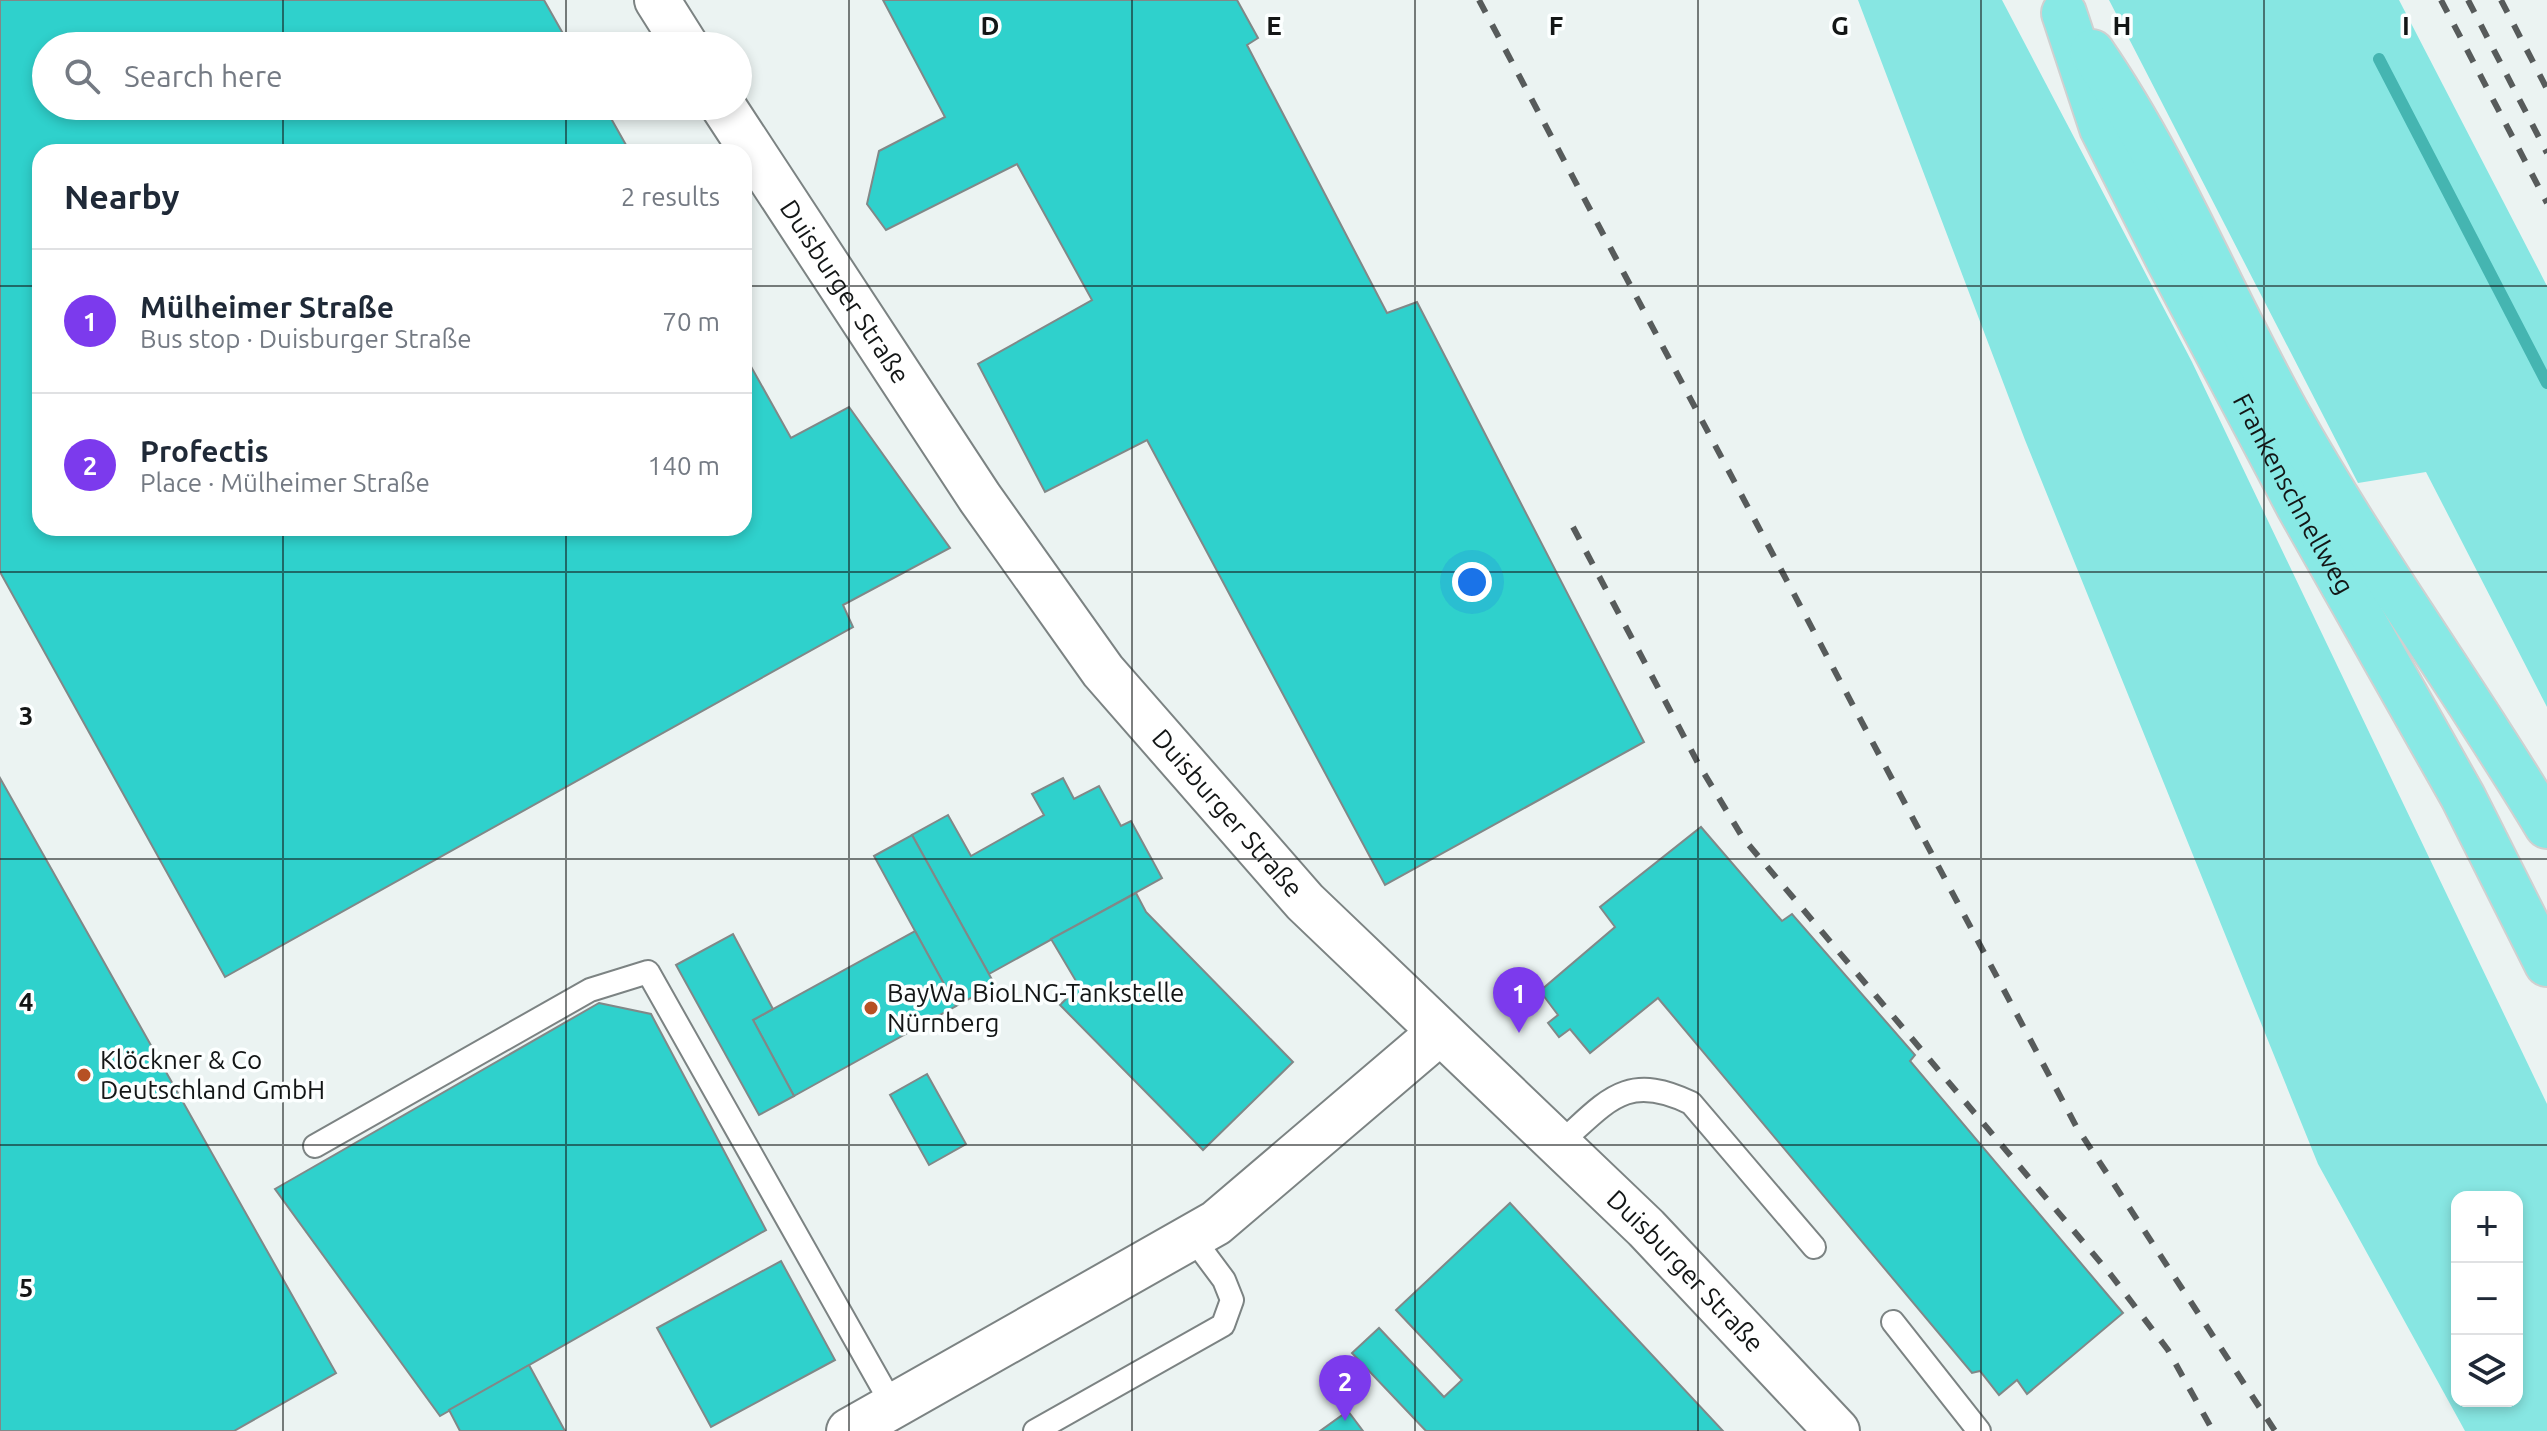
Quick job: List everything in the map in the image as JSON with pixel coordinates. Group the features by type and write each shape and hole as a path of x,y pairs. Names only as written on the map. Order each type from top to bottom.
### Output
{"highway":[{"name":"Frankenschnellweg","path":"2061,6 2132,110 2260,364 2315,460 2547,826"},
{"name":"Frankenschnellweg","path":"2061,6 2102,128 2149,221 2292,494 2463,797 2547,964"}],"street":[{"path":"657,0 677,32"},
{"name":"Duisburger Straße","path":"732,120 748,144"},
{"name":"Duisburger Straße","path":"752,150 980,498 1103,671 1305,902 1646,1228 1837,1431"},
{"path":"849,1431 1216,1223 1439,1033"}],"lane":[{"path":"315,1146 590,990 648,972 893,1406"},
{"path":"1558,1145 1601,1107 1636,1088 1664,1090 1691,1103 1814,1247"},
{"path":"1035,1431 1223,1325 1232,1300 1224,1280 1192,1237"},
{"path":"1893,1322 1979,1431"}],"shaded area":[{"path":"1858,0 2002,0 2192,362 2547,1104 2547,1431 2465,1431 2452,1407 2523,1407 2523,1191 2451,1191 2451,1406 2318,1164 2025,440"},
{"path":"2109,0 2399,0 2547,286 2547,707 2426,472 2358,483"}],"building":[{"path":"0,0 544,0 562,32 32,32 32,120 612,120 625,144 32,144 32,536 752,536 752,368 791,438 849,407 950,548 843,605 853,627 225,977 0,572"},
{"path":"883,0 1237,0 1258,38 1247,45 1387,313 1417,302 1644,742 1385,885 1147,440 1045,492 978,364 1092,300 1017,164 886,230 867,204 879,151 945,117"},
{"name":"Klöckner & Co Deutschland GmbH","path":"0,778 336,1373 234,1431 0,1431"},
{"path":"1063,778 1074,799 1099,786 1121,826 1131,821 1162,878 989,974 912,835 948,815 971,856 1044,815 1032,794"},
{"path":"1701,827 1782,921 1792,914 1915,1055 1910,1061 2123,1313 2027,1394 2017,1380 1999,1395 1980,1371 1972,1373 1658,998 1590,1053 1570,1029 1559,1037 1548,1023 1558,1015 1540,991 1615,927 1600,907"},
{"path":"912,835 995,985 956,1006 874,856"},
{"path":"1136,893 1146,912 1293,1062 1203,1150 1060,1005 1079,986 1051,939"},
{"path":"915,931 956,1006 794,1096 753,1020"},
{"path":"733,934 773,1009 753,1020 794,1096 759,1115 676,965"},
{"path":"599,1003 651,1014 766,1230 440,1416 275,1189"},
{"path":"927,1074 966,1144 929,1165 890,1095"},
{"path":"1510,1203 1723,1431 1426,1431 1352,1353 1379,1328 1444,1397 1462,1380 1396,1310"},
{"path":"781,1261 835,1360 711,1427 657,1328"},
{"path":"529,1365 565,1431 460,1431 449,1410"},
{"path":"1348,1411 1363,1431 1320,1431"}],"waterway":[{"path":"2379,59 2547,383"}],"railway":[{"path":"1479,0 2076,1126 2275,1431"},
{"path":"2441,0 2547,203"},
{"path":"2468,0 2547,153"},
{"path":"2501,0 2547,89"},
{"path":"1573,527 1699,765 1743,838 2111,1275 2168,1350 2213,1431"}],"place":[{"name":"BayWa BioLNG-Tankstelle Nürnberg","path":"871,1008"},
{"name":"Mülheimer Straße","path":"1519,1033"},
{"name":"Klöckner & Co Deutschland GmbH","path":"84,1075"},
{"name":"Profectis","path":"1345,1421"}]}
